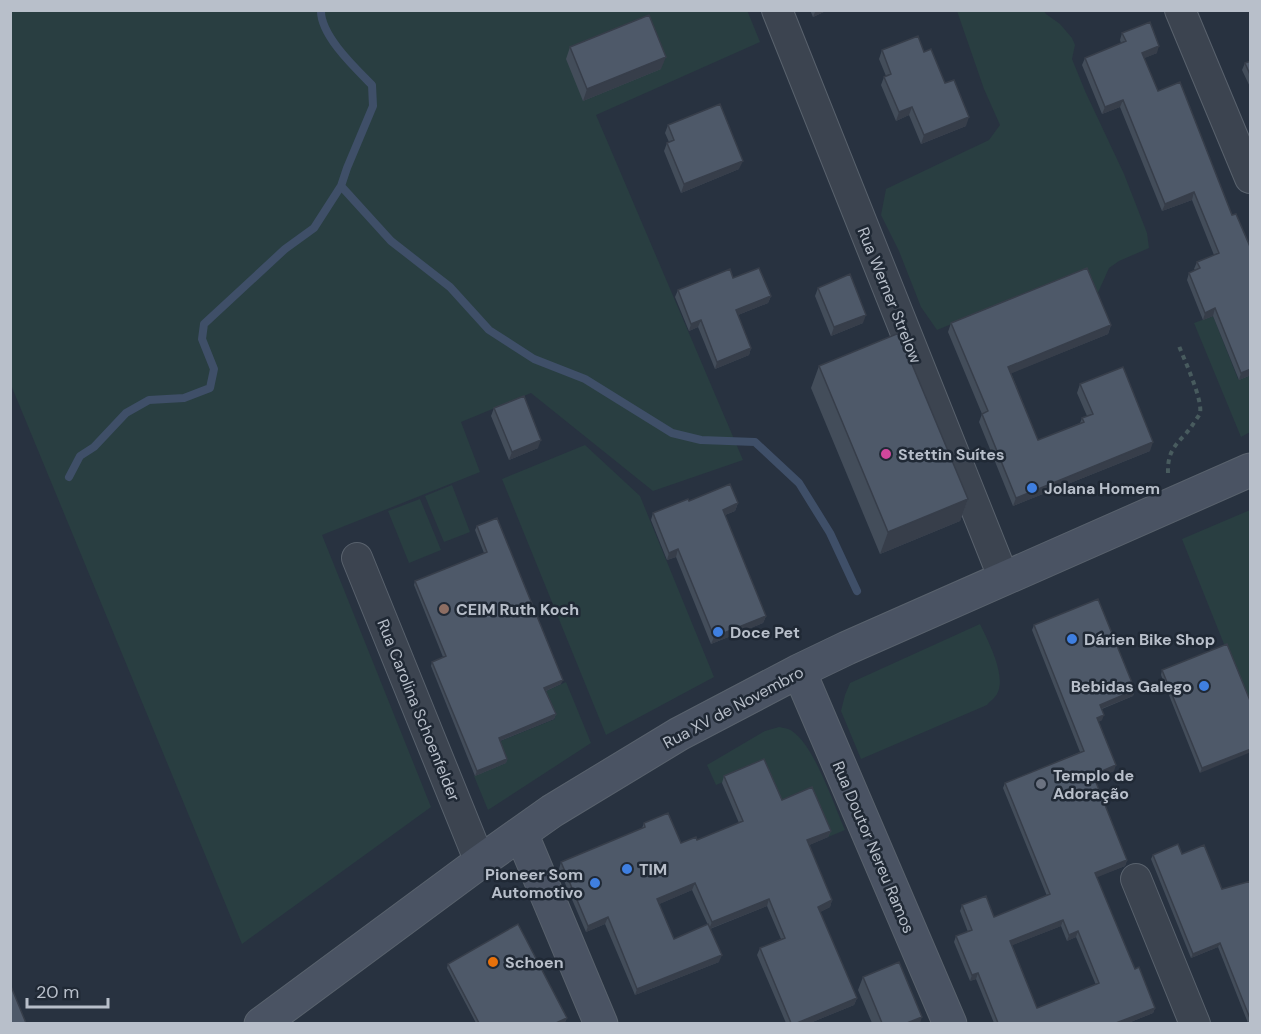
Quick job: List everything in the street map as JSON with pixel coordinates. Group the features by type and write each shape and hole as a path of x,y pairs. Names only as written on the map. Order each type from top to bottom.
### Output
{"main road":[{"name":"Rua XV de Novembro","path":"261,1023 521,833 679,734 799,670 1251,470"},
{"name":"Rua Doutor Nereu Ramos","path":"799,670 950,1023"},
{"path":"521,833 601,1023"}],"street":[{"name":"Rua Werner Strelow","path":"777,10 1004,579"},
{"path":"1180,10 1251,177"},
{"name":"Rua Carolina Schoenfelder","path":"357,558 480,862"},
{"path":"1136,879 1195,1023"}],"path":[{"path":"1179,346 1200,401 1200,412 1171,450 1168,462 1168,475 1179,502"}],"green space":[{"path":"747,10 760,42 596,115 743,460 653,491 531,393 461,422 480,472 322,535 431,807 242,944 11,385 10,11"},
{"path":"957,11 1044,11 1072,38 1075,45 1072,59 1124,174 1147,233 1149,248 1109,268 1096,297 1084,269 937,330 921,307 899,251 881,215 886,189 989,140 1000,125 984,89"},
{"path":"1213,316 1238,379 1250,375 1250,432 1241,437 1194,323"},
{"path":"585,445 640,496 714,677 606,735 502,479"},
{"path":"452,485 470,532 444,542 425,496"},
{"path":"420,499 441,550 409,563 388,511"},
{"path":"1250,510 1250,709 1182,539"},
{"path":"980,624 998,668 1000,678 995,697 987,705 861,759 841,711 850,683"},
{"path":"566,682 591,743 488,810 474,776 506,763 498,742 555,719 544,692"},
{"path":"779,727 792,731 808,749 823,776 845,830 828,837 810,794 780,807 762,766 716,785 707,765 765,731"}],"building":[{"path":"649,15 666,57 587,89 570,47"},
{"path":"1150,22 1159,46 1142,53 1158,91 1180,82 1232,215 1236,214 1251,249 1251,369 1241,373 1215,308 1205,313 1189,273 1200,268 1197,262 1219,253 1194,192 1165,204 1123,100 1105,107 1085,58 1126,41 1122,33"},
{"path":"918,36 924,52 931,49 945,83 954,80 969,117 924,135 912,107 899,112 884,77 891,74 882,50"},
{"path":"1251,61 1251,77 1245,63"},
{"path":"720,104 743,161 684,184 667,143 674,140 668,125"},
{"path":"759,268 771,296 736,310 751,348 717,362 701,320 691,324 678,290 730,269 733,278"},
{"path":"1087,268 1111,325 1008,367 1038,440 1084,422 1082,418 1093,414 1080,384 1123,367 1153,442 1016,498 982,414 988,411 951,323"},
{"path":"850,274 866,315 834,327 818,288"},
{"name":"Stettin Suítes","path":"899,333 968,499 888,532 819,366"},
{"path":"524,396 541,440 512,452 494,408"},
{"path":"730,484 738,503 723,510 766,616 714,637 678,549 669,553 653,513"},
{"path":"497,518 563,680 544,688 556,714 499,738 507,759 477,771 432,662 446,656 415,581 487,552 477,526"},
{"path":"1098,599 1135,690 1100,705 1104,715 1097,718 1116,765 1093,775 1127,860 1095,873 1135,969 1139,967 1155,1008 1116,1023 998,1023 978,973 972,975 956,936 972,930 962,905 986,896 994,917 1050,894 1005,783 1084,751 1034,625","holes":["1063,920 1069,935 1078,931 1099,983 1037,1008 1010,941"]},
{"path":"1227,644 1251,703 1251,749 1202,768 1162,670"},
{"path":"764,759 782,800 812,787 831,831 807,840 832,900 818,907 857,998 797,1023 791,1023 760,948 785,938 769,899 712,922 695,883 657,899 674,939 708,924 722,955 637,989 608,917 588,926 561,862 645,827 644,823 668,813 681,843 696,837 697,840 743,821 724,776"},
{"path":"1178,844 1182,854 1204,845 1222,889 1251,881 1251,1021 1220,943 1193,954 1153,855"},
{"path":"518,924 567,1018 556,1023 479,1023 448,964"},
{"path":"899,962 922,1017 907,1023 882,1023 863,977"},
{"path":"10,984 26,1023 10,1023"}],"waterway":[{"path":"321,10 322,20 332,40 372,85 373,106 341,186 391,241 450,287 489,330 534,359 585,379 672,433 701,440 755,442 799,483 830,533 857,591"},
{"path":"69,477 80,456 94,447 126,413 149,400 184,398 210,388 214,369 202,339 204,324 285,249 314,228 341,186"}],"place":[{"name":"Stettin Suítes","path":"886,454"},
{"name":"Jolana Homem","path":"1032,488"},
{"name":"CEIM Ruth Koch","path":"444,609"},
{"name":"Doce Pet","path":"718,632"},
{"name":"Dárien Bike Shop","path":"1072,639"},
{"name":"Bebidas Galego","path":"1204,686"},
{"name":"Templo de Adoração","path":"1041,784"},
{"name":"TIM","path":"627,869"},
{"name":"Pioneer Som Automotivo","path":"595,883"},
{"name":"Schoen","path":"493,962"}]}
